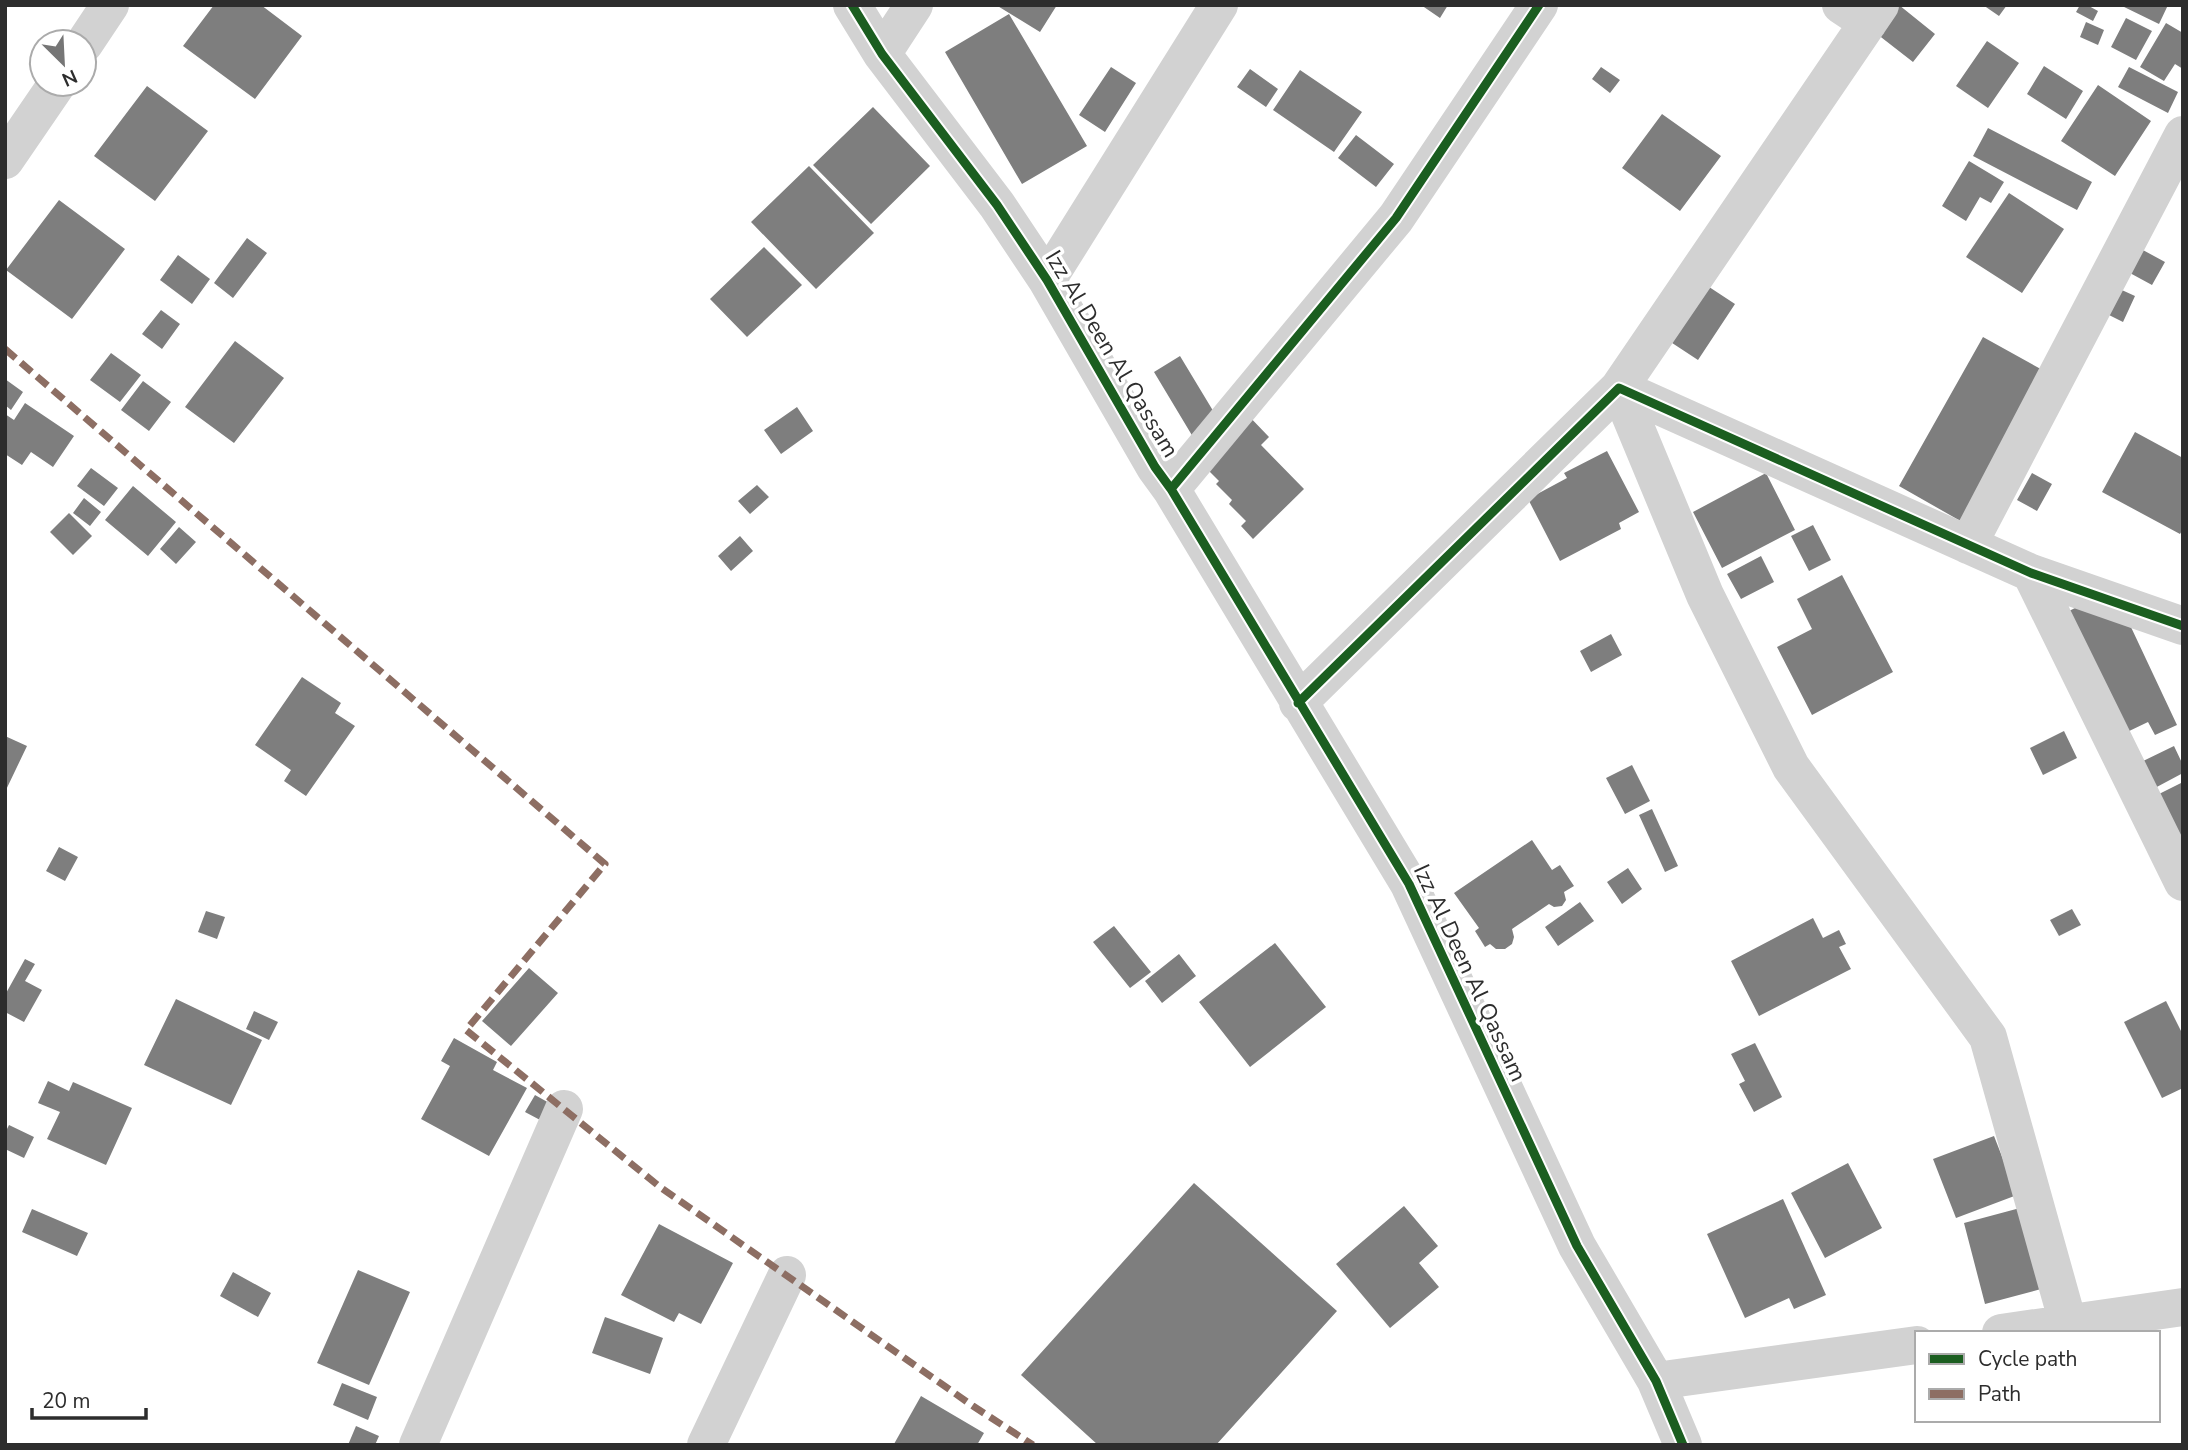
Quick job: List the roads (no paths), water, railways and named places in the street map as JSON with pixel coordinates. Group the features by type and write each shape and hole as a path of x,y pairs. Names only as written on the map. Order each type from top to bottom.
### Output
{"street":[{"path":"95,28 110,5"},
{"name":"Izz Al Deen Al Qassam","path":"852,5 882,54 997,205 1047,281 1155,467 1171,489 1409,884 1577,1246 1656,1381 1683,1445"},
{"path":"882,54 914,5"},
{"path":"1047,281 1219,5"},
{"path":"1171,489 1396,218 1539,5"},
{"path":"1298,703 1619,388 1863,11"},
{"path":"5,160 47,98"},
{"path":"1968,545 2183,135"},
{"path":"1619,388 2031,573 2183,626"},
{"path":"1619,388 1706,595 1791,767 1987,1037 2068,1323"},
{"path":"2031,573 2183,882"},
{"path":"418,1445 564,1109"},
{"path":"706,1445 787,1275"},
{"path":"2014,1331 2183,1307"},
{"path":"1656,1381 1915,1345"}]}
